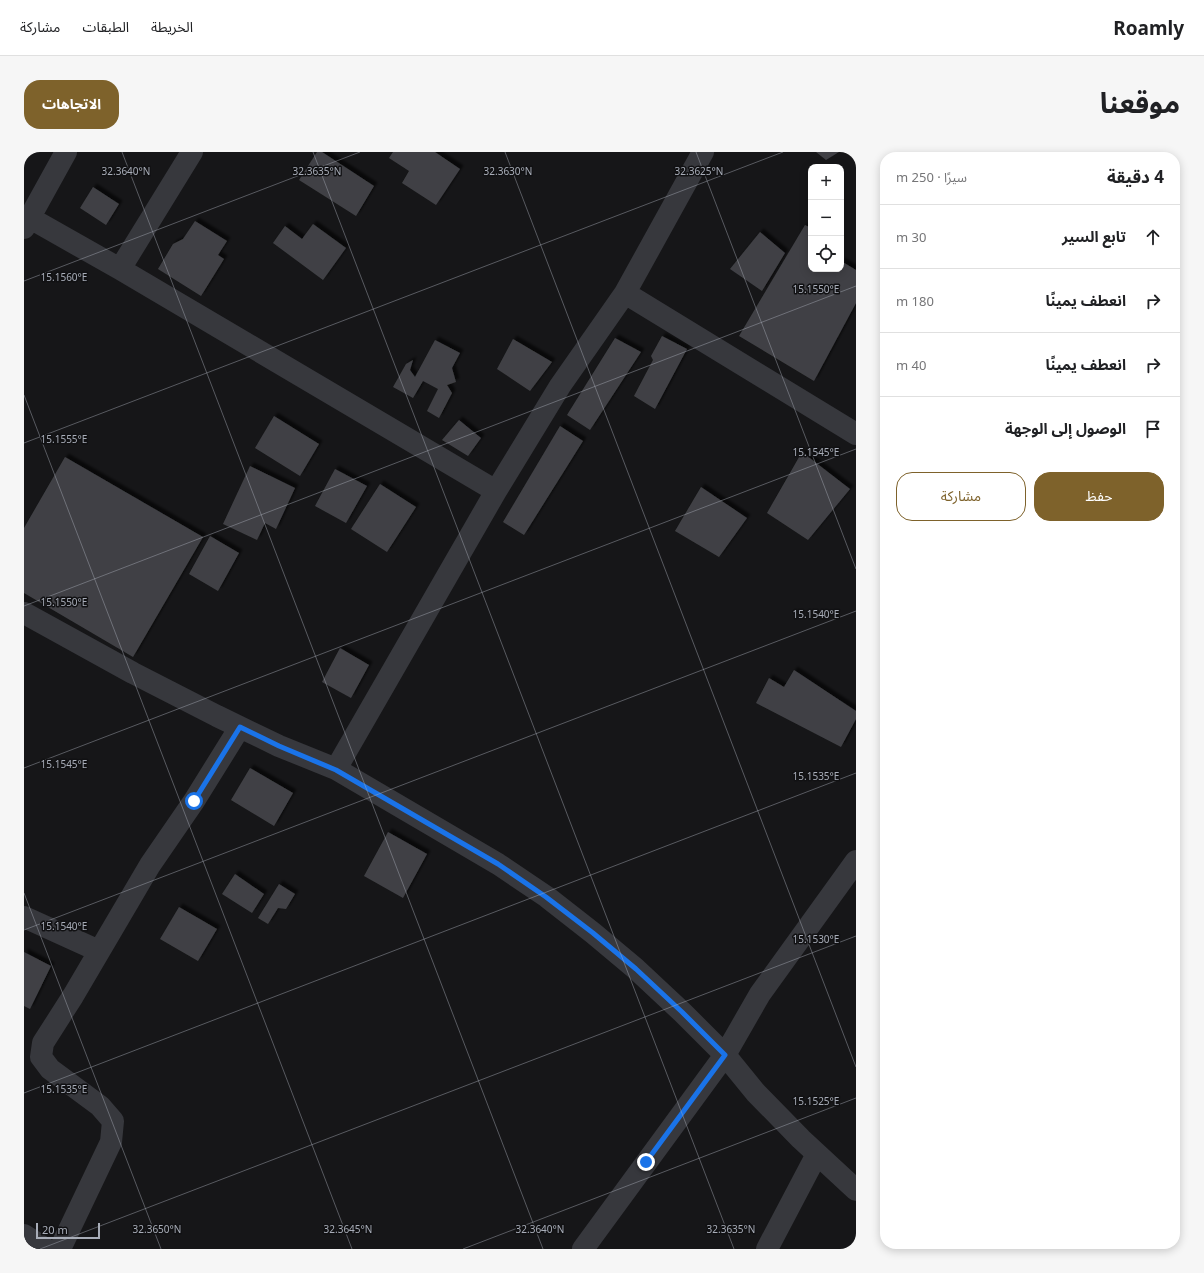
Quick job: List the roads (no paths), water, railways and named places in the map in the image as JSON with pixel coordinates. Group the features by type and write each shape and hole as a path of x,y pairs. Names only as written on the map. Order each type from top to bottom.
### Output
{"street":[{"path":"66,152 27,223 120,269 496,490"},
{"path":"120,269 192,152"},
{"path":"336,770 496,490 560,386 625,293 703,152"},
{"path":"625,293 856,434"},
{"path":"24,613 133,673 240,727 279,746 336,770 498,864 546,897 593,933 636,969 682,1012 725,1055 756,1093 817,1154 856,1190"},
{"path":"60,1249 111,1142 113,1121 100,1106 50,1069 41,1057 43,1043 73,996 150,865 194,801 240,727"},
{"path":"583,1249 725,1055 760,994 856,861"},
{"path":"24,917 99,951"},
{"path":"766,1249 817,1154"},
{"path":"24,1235 46,1249"}]}
